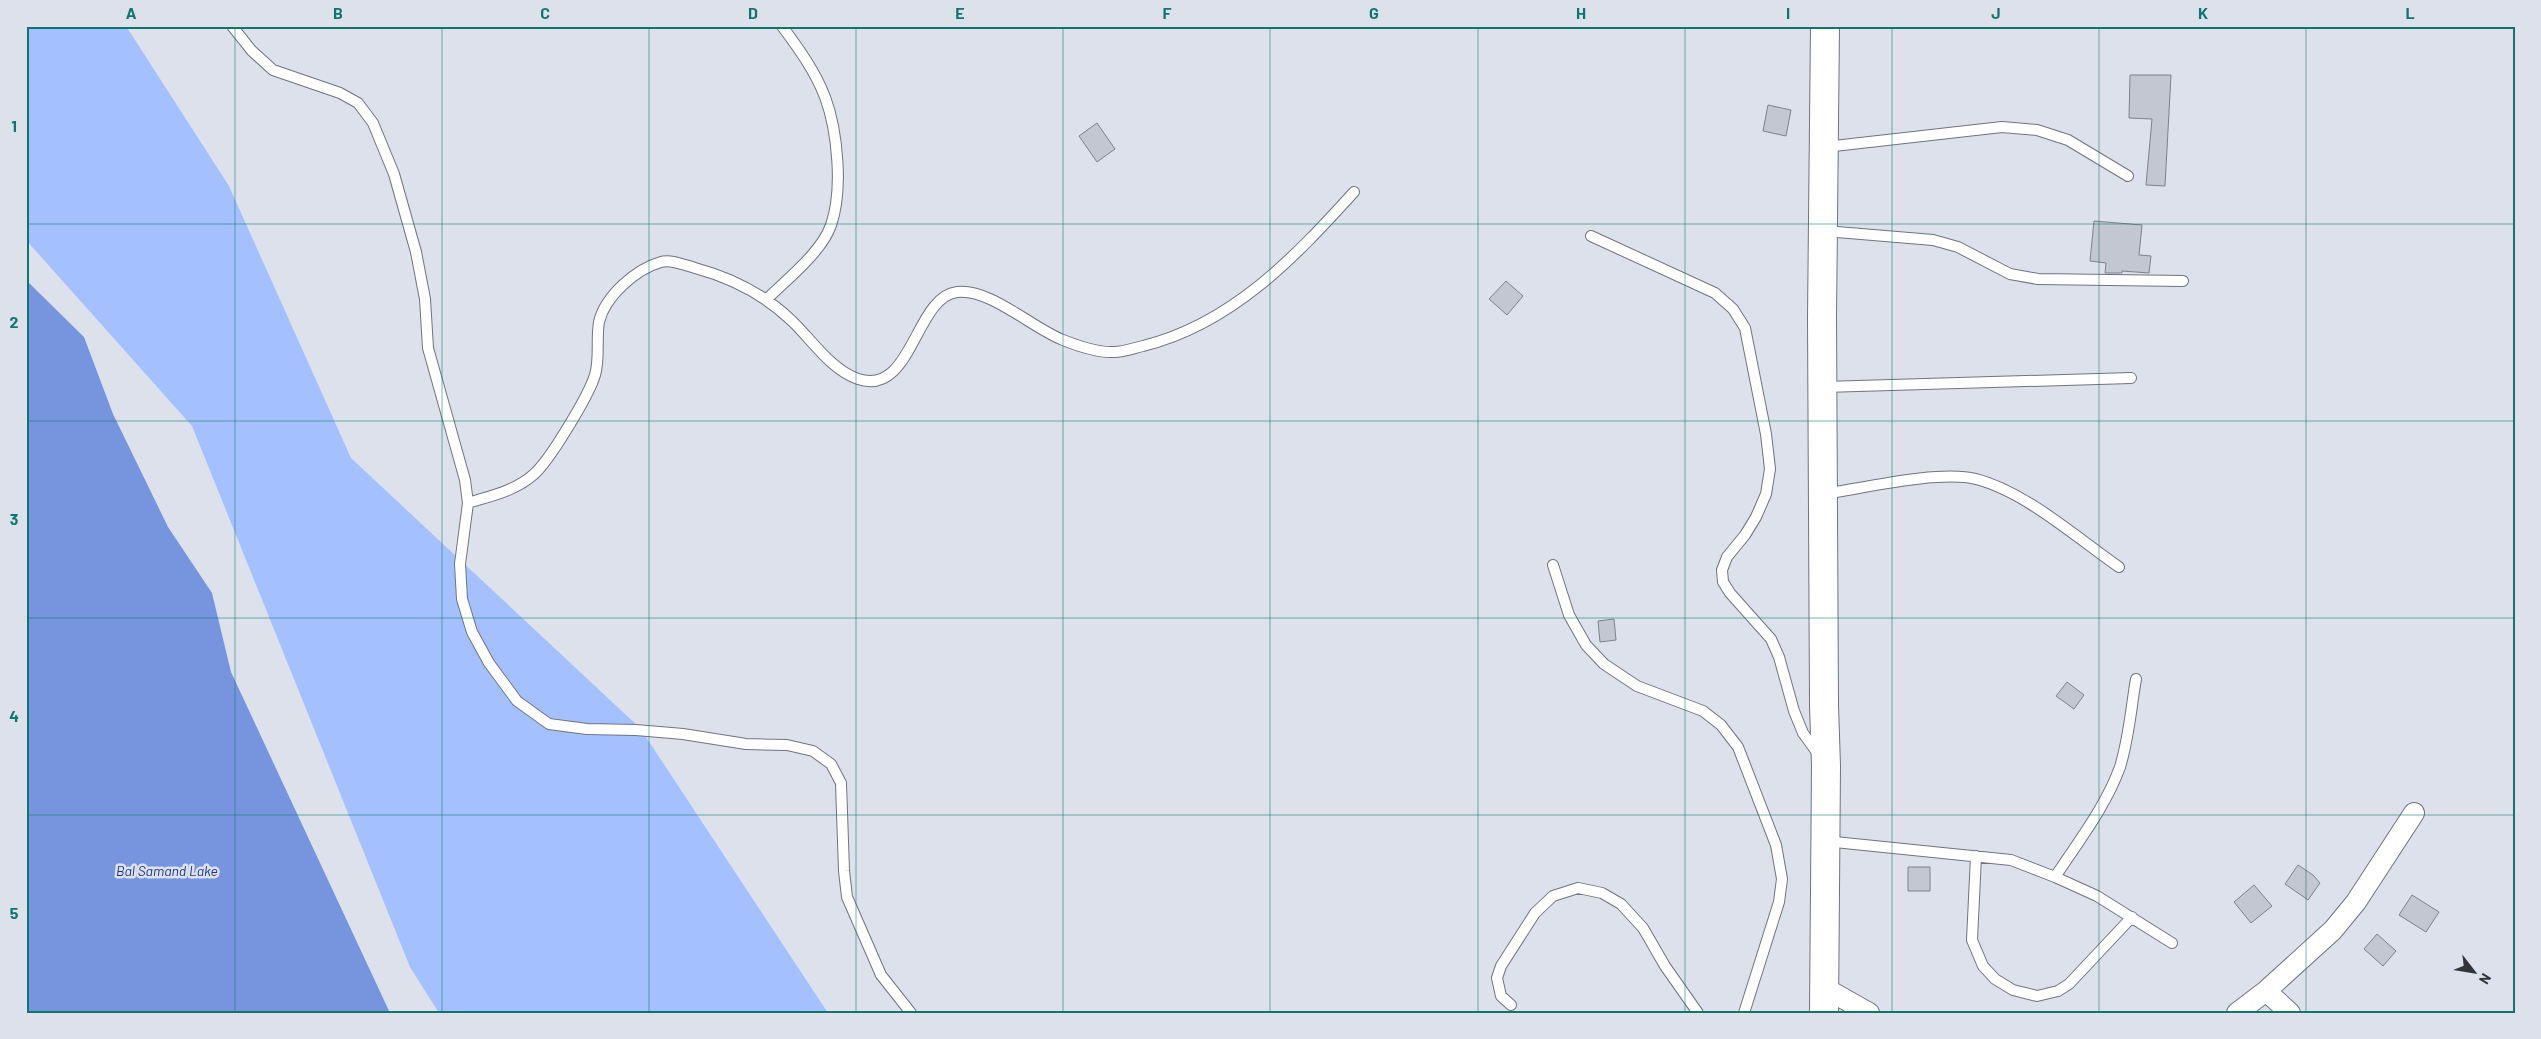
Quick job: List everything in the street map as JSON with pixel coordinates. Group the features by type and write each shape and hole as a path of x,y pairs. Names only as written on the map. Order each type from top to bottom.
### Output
{"highway":[{"path":"1824,1000 1826,766 1822,318 1825,230 1825,26"}],"street":[{"path":"2238,1013 2309,955 2356,902 2414,813"},
{"path":"2266,992 2290,1013"},
{"path":"1824,1000 1869,1013"}],"lane":[{"path":"232,26 252,51 273,70 340,92 358,104 374,123 394,174 416,252 425,299 428,348 465,480 468,503 460,564 462,599 472,632 489,663 517,701 533,715 549,724 587,729 636,730 746,744 787,746 813,751 831,764 841,782 844,872 848,897 881,974 911,1013"},
{"path":"766,300 816,250 831,226 838,191 835,142 826,98 807,60 782,26"},
{"path":"1825,147 2002,127 2037,130 2068,140 2128,176"},
{"path":"468,503 513,488 534,475 545,461 585,395 595,374 599,320 610,301 625,283 645,269 664,260 742,283 791,320 826,357 844,371 860,380 887,376 903,360 933,308 946,294 961,292 980,295 1060,340 1094,350 1115,352 1170,339 1225,312 1301,251 1354,192"},
{"path":"1825,230 1933,240 1958,247 2010,274 2038,279 2183,281"},
{"path":"1591,236 1715,293 1733,309 1745,328 1766,434 1770,469 1766,494 1756,517 1745,535 1727,556 1722,570 1723,582 1730,593 1771,639 1779,657 1803,733 1826,766"},
{"path":"1824,388 2130,378"},
{"path":"1824,494 1937,477 1975,479 2006,490 2119,567"},
{"path":"1553,565 1570,615 1586,645 1604,664 1637,686 1703,711 1721,725 1738,747 1776,845 1782,879 1779,902 1744,1013"},
{"path":"2056,877 2104,802 2119,768 2127,738 2136,679"},
{"path":"1824,840 2010,860 2056,877 2097,896 2172,944"},
{"path":"1976,856 1972,940 1983,966 1995,979 2014,990 2037,996 2058,991 2069,984 2132,917"},
{"path":"1512,1005 1501,996 1497,978 1501,966 1535,913 1553,896 1578,888 1602,892 1621,904 1643,928 1665,966 1698,1013"}],"shaded area":[{"path":"26,26 126,26 229,186 351,458 640,728 828,1013 439,1013 410,967 192,426 26,240"}],"water":[{"name":"Bal Samand Lake","path":"26,280 84,337 113,414 168,527 212,593 231,672 390,1013 26,1013"}],"building":[{"path":"2130,75 2171,75 2165,186 2146,185 2152,119 2129,118"},
{"path":"1768,105 1791,110 1786,136 1763,131"},
{"path":"1097,123 1115,149 1097,162 1079,136"},
{"path":"2094,221 2142,225 2139,255 2151,256 2149,273 2122,271 2122,273 2105,273 2106,263 2090,261"},
{"path":"1506,281 1523,296 1507,315 1489,299"},
{"path":"1614,619 1616,640 1600,642 1598,621"},
{"path":"2067,682 2084,695 2074,709 2056,696"},
{"path":"2298,865 2313,875 2320,883 2308,900 2285,884"},
{"path":"1908,867 1930,867 1930,891 1908,891"},
{"path":"2254,885 2272,906 2251,923 2234,902"},
{"path":"2412,895 2439,912 2426,932 2399,915"},
{"path":"2377,934 2396,951 2383,966 2364,949"}]}
